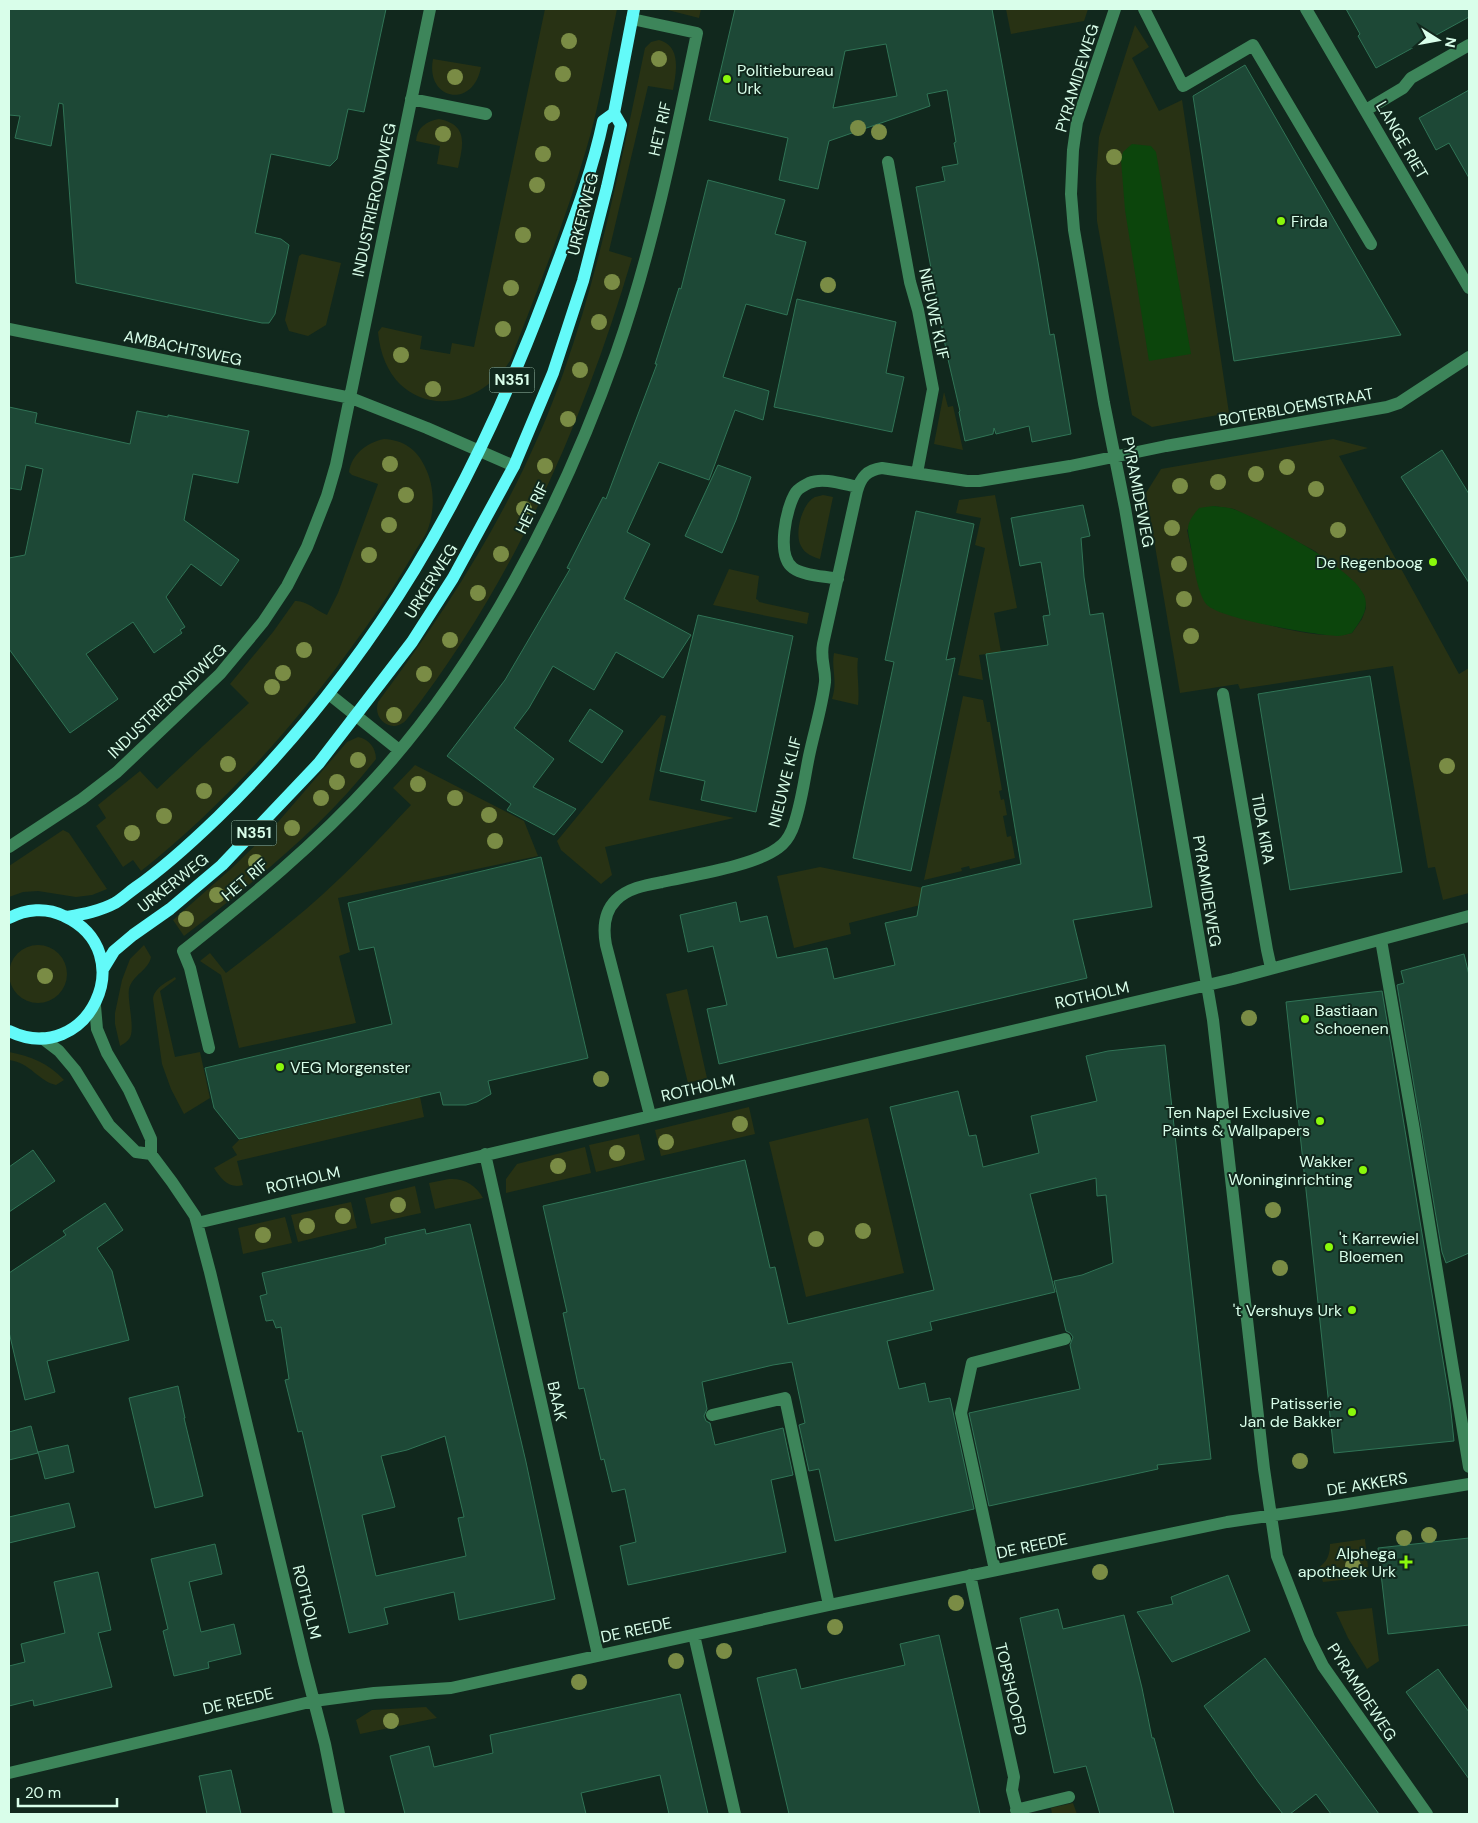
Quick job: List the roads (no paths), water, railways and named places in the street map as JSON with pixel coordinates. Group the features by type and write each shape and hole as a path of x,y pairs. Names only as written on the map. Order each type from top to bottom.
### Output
{"main road":[{"name":"URKERWEG","path":"103,969 114,952 127,940 170,909 222,865 319,762 412,642 472,546 514,466 553,373 570,326 607,187 620,125 614,113 633,14"},
{"name":"URKERWEG","path":"67,917 89,913 115,902 179,854 250,786 329,694 393,605 441,525 480,450 524,353 570,231 596,151 603,121 614,113"},
{"name":"N351","path":"9,918 35,910 52,912 67,917 81,926 92,938 99,953 103,969 101,988 95,1006 89,1015 72,1029 58,1036 42,1038 24,1037 9,1031"}],"street":[{"name":"INDUSTRIERONDWEG","path":"9,847 117,772 220,674 278,602 295,571 328,496 336,465 430,9"},
{"name":"PYRAMIDEWEG","path":"1115,9 1077,122 1073,150 1071,194 1074,230 1127,518 1215,1034 1270,1515 1277,1556 1309,1638 1323,1666 1427,1814"},
{"path":"1144,9 1183,86 1254,45 1371,244"},
{"name":"LANGE RIET","path":"1306,9 1469,288"},
{"name":"HET RIF","path":"209,1048 190,968 183,951 300,854 372,782 442,695 506,593 566,477 594,412 617,353 657,211 697,33 633,14"},
{"path":"1366,110 1403,88 1411,78 1469,45"},
{"path":"411,99 486,114"},
{"name":"NIEUWE KLIF","path":"888,162 910,282 918,310 933,389 917,472"},
{"name":"AMBACHTSWEG","path":"9,329 351,398"},
{"name":"BOTERBLOEMSTRAAT","path":"1115,457 1394,405 1469,357"},
{"path":"351,398 480,450 514,466"},
{"path":"838,579 792,568 784,557 783,542 790,507 797,490 810,482 822,480 858,487 864,476 876,469 882,468 967,481 979,481 1115,457"},
{"name":"NIEUWE KLIF","path":"650,1115 606,945 604,927 606,917 616,900 633,889 751,861 781,847 792,830 825,682 822,652 858,487"},
{"path":"329,694 399,750"},
{"name":"TIDA KIRA","path":"1223,694 1266,950 1271,968"},
{"path":"1206,985 1469,916"},
{"path":"1381,940 1469,1466"},
{"name":"ROTHOLM","path":"197,1223 1206,985"},
{"name":"ROTHOLM","path":"95,1006 97,1029 107,1053 129,1090 151,1139 151,1154 195,1216 213,1281 326,1744 339,1814"},
{"path":"42,1038 59,1051 75,1070 109,1125 136,1152 151,1154"},
{"name":"BAAK","path":"485,1154 598,1655"},
{"path":"995,1570 961,1413 972,1363 1065,1339"},
{"path":"712,1415 785,1398 828,1605"},
{"name":"DE AKKERS","path":"1270,1515 1469,1484"},
{"name":"DE REEDE","path":"9,1773 314,1701 368,1693 445,1689 970,1575 1227,1522 1270,1515"},
{"name":"TOPSHOOFD","path":"970,1575 1014,1777 1012,1790 1017,1812 1069,1797"},
{"path":"694,1635 735,1814"}],"place":[{"name":"Politiebureau Urk","path":"727,79"},
{"name":"Firda","path":"1281,221"},
{"name":"De Regenboog","path":"1433,562"},
{"name":"Bastiaan Schoenen","path":"1305,1019"},
{"name":"VEG Morgenster","path":"280,1067"},
{"name":"Ten Napel Exclusive Paints & Wallpapers","path":"1320,1121"},
{"name":"Wakker Woninginrichting","path":"1363,1170"},
{"name":"'t Karrewiel Bloemen","path":"1329,1247"},
{"name":"'t Vershuys Urk","path":"1352,1310"},
{"name":"Patisserie Jan de Bakker","path":"1352,1412"},
{"name":"Alphega apotheek Urk","path":"1406,1562"}]}
